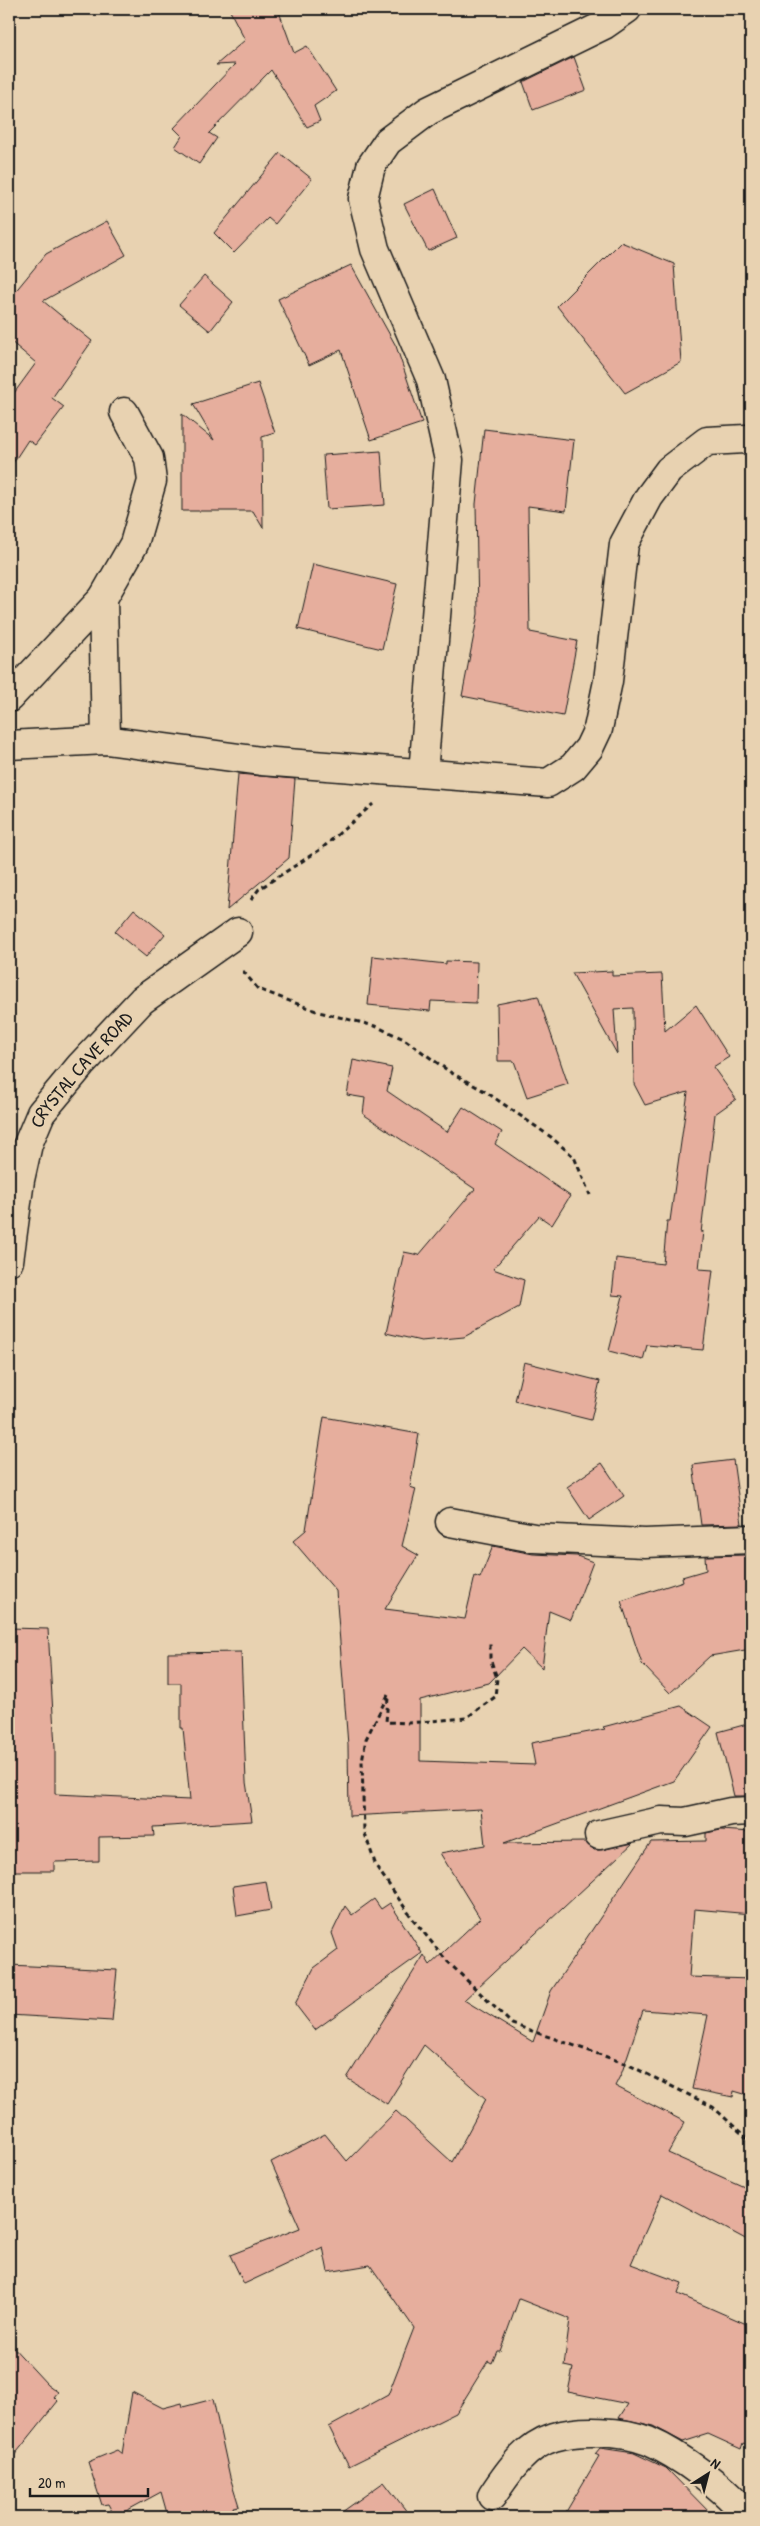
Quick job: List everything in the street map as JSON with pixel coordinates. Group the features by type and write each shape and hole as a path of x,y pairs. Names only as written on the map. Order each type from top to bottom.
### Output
{"street":[{"path":"423,773 449,460 431,380 375,249 363,199 371,166 388,141 428,111 604,25 627,9"},
{"path":"9,698 102,598 134,544 152,480 149,458 124,412"},
{"path":"9,745 106,740 261,761 423,773 519,783 548,783 573,767 589,748 598,729 608,681 624,544 649,497 669,470 706,441 746,439 751,442"},
{"path":"102,598 106,740"},
{"name":"CRYSTAL CAVE ROAD","path":"9,1261 20,1180 28,1144 41,1113 81,1064 142,1000 238,932"},
{"path":"450,1522 534,1538 645,1543 751,1539"},
{"path":"599,1834 661,1821 685,1822 731,1812 751,1811"},
{"path":"492,2496 508,2471 525,2453 554,2437 601,2431 648,2441 714,2482 747,2517"}],"path":[{"path":"423,773 384,790 373,804 321,849 259,888 247,906 238,932 237,963 258,989 274,993 288,1002 367,1024 404,1039 450,1072 486,1092 551,1137 574,1157 590,1195"},
{"path":"490,1641 490,1658 497,1678 495,1697 466,1718 408,1723 386,1722 388,1695 366,1739 362,1761 364,1831 376,1866 412,1918 446,1960 512,2024 627,2064 713,2107 751,2142"}],"building":[{"path":"229,9 278,9 294,53 307,46 336,91 314,106 320,121 307,127 271,70 209,133 217,138 199,164 175,147 182,136 174,128 235,64 216,65 245,40"},
{"path":"574,57 586,90 533,110 523,82"},
{"path":"280,153 312,179 275,224 268,218 234,253 214,233"},
{"path":"435,189 457,238 428,251 404,204"},
{"path":"107,221 126,255 43,301 92,341 52,398 64,407 35,445 28,440 9,469 9,400 36,363 9,340 9,299 46,254"},
{"path":"621,242 674,264 681,362 625,393 557,306"},
{"path":"351,265 396,346 422,423 371,440 341,350 309,365 278,299"},
{"path":"204,276 233,302 210,331 179,305"},
{"path":"258,383 275,433 262,437 263,528 253,511 182,511 182,414 214,440 193,404"},
{"path":"484,429 574,440 566,511 528,506 530,632 577,641 563,716 462,696 478,614 476,504"},
{"path":"381,451 385,505 327,509 323,455"},
{"path":"313,564 397,584 382,649 298,629"},
{"path":"238,774 295,779 289,858 227,910"},
{"path":"134,909 165,934 146,957 115,932"},
{"path":"373,956 446,964 446,961 477,962 476,1003 431,1001 430,1011 368,1005"},
{"path":"612,971 612,976 662,974 665,1031 696,1005 729,1057 713,1067 736,1099 715,1114 701,1233 703,1231 699,1269 713,1270 703,1350 647,1345 643,1360 609,1351 623,1296 612,1295 616,1258 663,1264 667,1221 670,1221 688,1092 645,1105 634,1084 633,1008 614,1009 617,1054 572,973"},
{"path":"538,996 568,1084 527,1097 514,1061 498,1061 497,1004"},
{"path":"353,1060 392,1068 387,1091 447,1132 463,1107 502,1132 495,1144 570,1196 552,1225 539,1216 493,1269 524,1280 519,1307 464,1337 421,1341 386,1333 404,1252 419,1255 475,1189 363,1114 365,1098 347,1095"},
{"path":"524,1362 600,1381 591,1420 515,1401"},
{"path":"324,1417 419,1434 410,1487 416,1489 402,1546 418,1555 385,1609 465,1619 475,1576 480,1578 493,1546 533,1554 577,1556 593,1562 571,1620 549,1611 542,1668 522,1649 489,1683 420,1700 420,1761 535,1765 531,1743 605,1729 603,1727 681,1706 712,1727 674,1781 504,1843 586,1842 594,1850 602,1850 633,1843 464,2000 533,2042 551,1991 651,1842 706,1841 706,1833 721,1830 751,1832 751,1914 694,1909 689,1977 751,1979 751,2096 734,2091 733,2097 692,2089 708,2015 643,2010 622,2072 615,2086 685,2122 668,2153 751,2190 751,2242 662,2194 631,2264 682,2283 678,2294 751,2326 751,2446 743,2443 741,2449 708,2434 683,2442 653,2426 619,2418 628,2404 568,2392 573,2368 564,2366 570,2319 519,2299 500,2351 497,2351 492,2363 488,2361 456,2413 349,2466 329,2427 388,2395 414,2328 370,2265 328,2272 323,2247 244,2284 230,2255 300,2228 271,2162 325,2134 347,2161 396,2111 452,2162 486,2099 424,2045 387,2104 347,2078 424,1955 430,1965 480,1918 440,1853 485,1845 481,1809 349,1816 348,1745 336,1591 293,1541 306,1530"},
{"path":"733,1460 742,1524 701,1525 693,1465"},
{"path":"602,1463 624,1496 589,1520 567,1487"},
{"path":"747,1555 748,1568 751,1568 751,1649 710,1656 670,1693 642,1664 621,1601 683,1581 682,1577 706,1570 705,1556"},
{"path":"9,1628 48,1629 55,1748 55,1794 190,1800 183,1728 181,1728 181,1683 168,1683 168,1653 241,1652 246,1782 252,1821 153,1827 154,1836 99,1837 99,1861 54,1862 54,1871 9,1871"},
{"path":"751,1723 751,1796 734,1796 718,1732"},
{"path":"266,1881 271,1910 237,1916 233,1886"},
{"path":"374,1899 381,1909 390,1903 422,1953 315,2030 295,2004 314,1968 338,1950 332,1933 345,1906 352,1915"},
{"path":"9,1965 117,1970 112,2021 9,2015"},
{"path":"9,2343 47,2384 58,2392 54,2397 58,2401 9,2462"},
{"path":"132,2392 163,2408 182,2403 183,2407 213,2399 230,2477 239,2506 233,2507 235,2517 168,2517 161,2492 115,2517 108,2504 102,2505 88,2462 117,2450 122,2454"},
{"path":"600,2448 634,2453 666,2468 714,2517 563,2517 599,2456 595,2454"},
{"path":"384,2482 411,2517 335,2517"}]}
